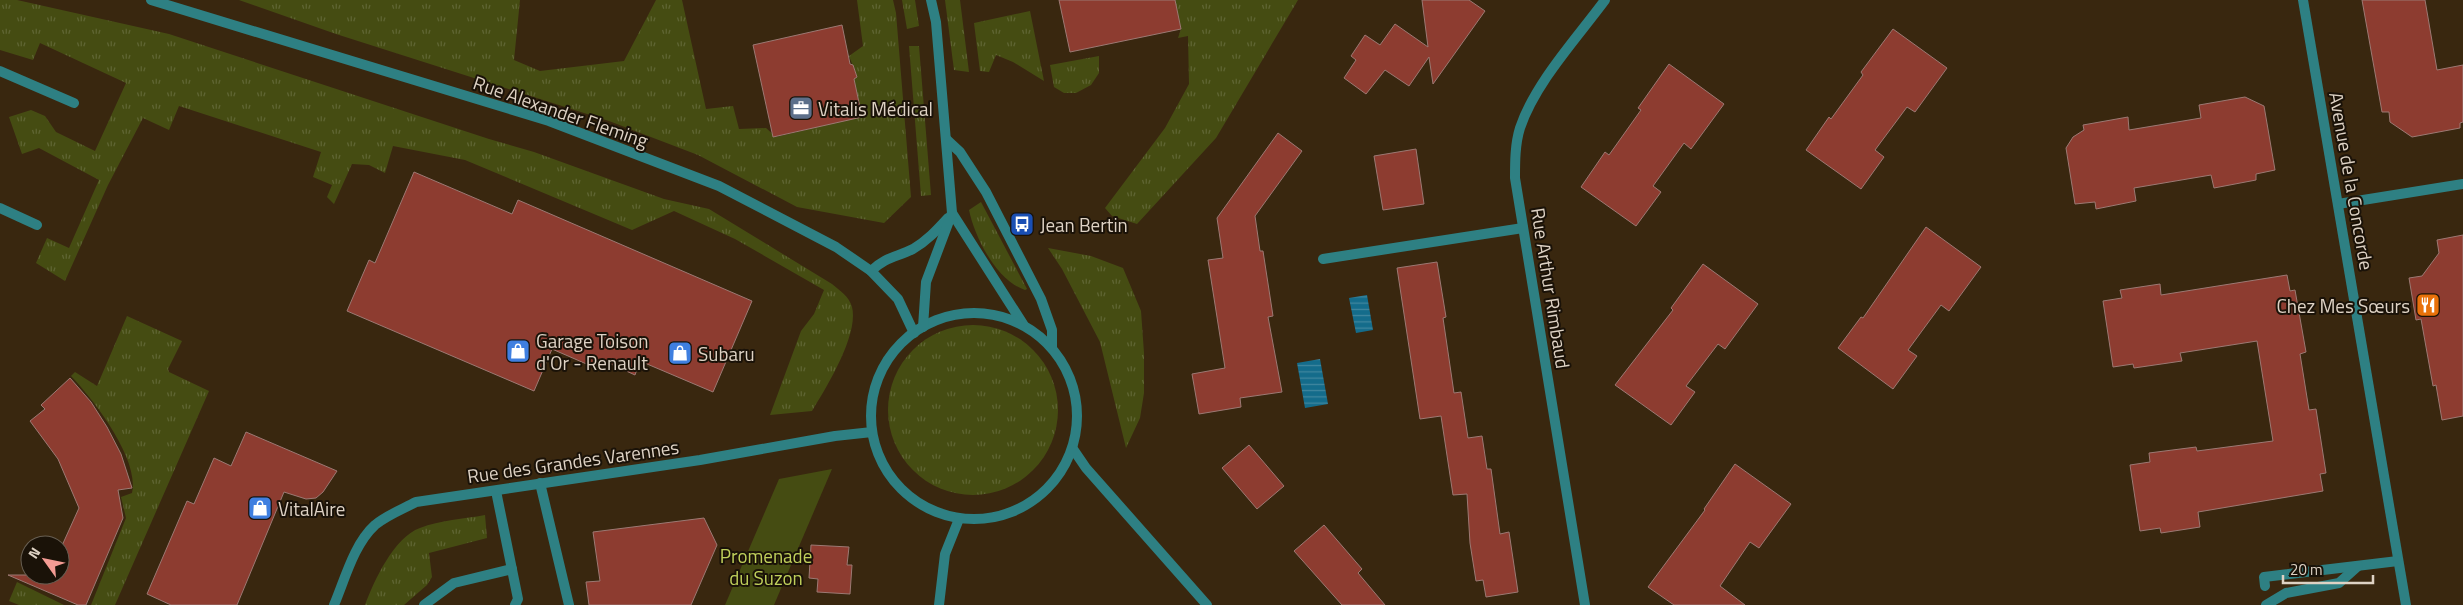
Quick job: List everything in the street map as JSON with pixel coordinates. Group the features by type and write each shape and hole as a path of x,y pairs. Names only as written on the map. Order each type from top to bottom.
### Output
{"street":[{"name":"Rue Alexander Fleming","path":"151,0 567,128 719,186 836,247 871,271 898,300 914,333"},
{"path":"923,327 926,282 952,213 936,22 932,0"},
{"name":"Rue Arthur Rimbaud","path":"1585,605 1523,228 1516,178 1515,154 1519,129 1531,103 1547,78 1605,0"},
{"name":"Avenue de la Concorde","path":"2303,0 2406,605"},
{"path":"0,71 74,103"},
{"path":"946,139 960,152 986,192 1041,299 1052,330 1052,347"},
{"path":"2338,204 2463,184"},
{"path":"0,208 37,225"},
{"path":"871,271 881,261 911,250 928,240 952,213"},
{"path":"952,213 1023,324 1052,347 1070,374 1078,423 1073,449 1050,487 1014,512 999,517 959,520 930,510 901,490 879,459 870,417 876,382 901,343 923,327 950,315 982,312 1023,324"},
{"path":"1324,259 1523,228"},
{"name":"Rue des Grandes Varennes","path":"334,605 360,544 377,524 416,502 700,460 835,436 872,432"},
{"path":"1073,449 1086,468 1207,605"},
{"path":"540,483 569,605"},
{"path":"496,490 518,599 515,605"},
{"path":"939,605 945,554 959,520"},
{"path":"2265,586 2264,578 2398,561"},
{"path":"2266,605 2286,593 2339,583 2358,566"},
{"path":"424,605 454,583 512,569"}],"green space":[{"path":"0,0 17,0 169,34 534,152 664,199 709,209 832,284 844,294 851,303 853,319 851,332 840,361 812,411 770,415 801,331 814,314 824,290 735,239 674,211 632,230 465,160 393,146 385,173 369,165 352,164 334,204 327,197 332,185 313,177 321,152 179,106 169,130 143,118 108,185 65,281 36,263 47,238 69,248 99,180 39,148 22,154 9,117 31,110 45,116 56,132 95,151 126,83 40,43 33,60 0,50"},
{"path":"239,0 520,0 514,60 540,71 624,61 656,0 682,0 706,109 733,106 739,129 766,128 776,137 810,129 861,112 854,79 857,76 849,56 863,46 857,0 893,0 896,13 911,197 884,223 797,207 698,155 609,121 336,34"},
{"path":"902,0 915,0 919,26 907,29"},
{"path":"945,0 960,0 969,72 954,70"},
{"path":"1175,0 1298,0 1216,138 1137,224 1112,216 1105,208 1165,128 1189,84 1188,36 1178,38 1181,29"},
{"path":"1030,11 1044,81 1013,62 996,55 989,72 980,71 974,23"},
{"path":"909,46 919,46 931,195 921,196"},
{"path":"1099,56 1099,73 1091,85 1076,93 1064,93 1054,87 1050,65"},
{"path":"981,202 1027,289 1025,290 1015,285 1005,277 988,257 976,233 969,210"},
{"path":"1048,248 1091,256 1123,268 1141,311 1144,393 1140,418 1126,448 1100,342 1062,269"},
{"path":"127,316 182,341 168,369 169,372 209,391 115,605 91,605 126,518 121,497 132,493 133,479 129,464 113,430 91,399 71,376 75,372 97,386"},
{"path":"973,325 998,329 1013,335 1027,344 1039,356 1048,370 1054,385 1058,410 1054,435 1048,450 1039,464 1027,476 1013,485 998,491 973,495 948,491 933,485 919,476 907,464 898,450 892,435 888,410 892,385 898,370 907,356 919,344 933,335 948,329"},
{"name":"Promenade du Suzon","path":"832,469 774,605 725,605 779,479"},
{"path":"485,515 487,538 429,553 432,577 427,585 404,605 365,605 386,561 402,540 411,533 436,523"},
{"path":"17,582 64,605 19,605 9,601"}],"water":[{"path":"1367,295 1373,330 1356,333 1349,298"},
{"path":"1320,359 1328,404 1305,408 1297,363"}],"building":[{"path":"1059,0 1175,0 1181,29 1070,52"},
{"path":"1422,0 1469,0 1485,11 1433,84 1429,57 1409,86 1385,70 1366,94 1344,78 1356,60 1351,56 1365,35 1380,45 1395,24 1428,47"},
{"path":"2362,0 2425,0 2437,70 2463,65 2463,122 2460,123 2460,128 2412,137 2390,122 2389,112 2382,112"},
{"path":"842,25 850,64 853,65 857,77 854,79 862,117 773,137 753,45"},
{"path":"1893,29 1947,68 1915,112 1907,107 1875,150 1884,157 1861,189 1806,150 1829,117 1831,119 1863,75 1861,72"},
{"path":"1669,64 1724,104 1691,149 1684,143 1653,186 1661,192 1636,226 1581,187 1605,152 1609,155 1641,110 1638,108"},
{"path":"2245,97 2264,106 2275,170 2256,174 2256,180 2214,188 2211,175 2134,188 2136,201 2096,209 2095,202 2075,204 2066,148 2073,137 2084,130 2083,125 2128,117 2129,130 2201,118 2199,105"},
{"path":"1278,133 1302,151 1255,216 1260,251 1263,251 1273,316 1268,317 1282,392 1240,398 1241,407 1199,414 1192,374 1225,368 1208,260 1223,258 1217,218"},
{"path":"1416,149 1424,204 1383,210 1374,156"},
{"path":"414,172 512,214 518,200 752,301 713,392 640,361 635,375 602,360 598,369 552,349 534,391 347,311 369,260 375,263"},
{"path":"1926,227 1981,267 1949,311 1941,305 1908,350 1917,356 1893,389 1838,348 1861,317 1863,318"},
{"path":"2463,235 2463,416 2442,420 2436,385 2433,386 2421,319 2416,320 2409,278 2422,276 2439,253 2437,240"},
{"path":"1437,262 1446,317 1443,318 1454,393 1461,392 1468,438 1482,436 1487,469 1491,469 1500,534 1509,532 1518,592 1486,597 1483,580 1476,581 1470,543 1467,494 1453,495 1441,416 1420,419 1397,268"},
{"path":"1703,264 1758,304 1725,349 1718,344 1686,386 1695,392 1671,425 1615,385 1673,310 1671,308"},
{"path":"2287,275 2290,291 2295,290 2306,352 2300,354 2309,410 2316,409 2326,473 2320,474 2323,491 2198,512 2200,527 2161,533 2160,528 2140,531 2130,465 2150,462 2149,453 2196,447 2197,451 2273,441 2257,341 2180,353 2182,361 2134,368 2133,364 2113,367 2103,301 2122,298 2120,290 2160,284 2161,295"},
{"path":"70,378 91,402 107,427 121,454 132,488 118,490 123,518 86,605 78,605 31,585 70,585 70,535 67,535 79,508 58,459 30,421 45,409 41,405"},
{"path":"246,432 337,471 323,492 316,498 306,499 284,492 237,605 171,605 147,594 187,501 194,504 214,458 231,466"},
{"path":"1249,445 1284,486 1257,509 1222,468"},
{"path":"1735,464 1791,504 1759,548 1750,542 1720,586 1745,605 1674,605 1648,587 1705,510"},
{"path":"704,518 717,545 691,605 589,605 586,582 600,581 593,532"},
{"path":"1324,525 1362,569 1358,573 1385,605 1342,605 1294,551"},
{"path":"811,545 849,547 847,565 852,565 850,594 817,592 818,579 809,578"},
{"path":"8,575 20,575 20,580"}],"place":[{"name":"Vitalis Médical","path":"801,108"},
{"name":"Jean Bertin","path":"1022,224"},
{"name":"Chez Mes Sœurs","path":"2428,305"},
{"name":"Garage Toison d'Or - Renault","path":"518,351"},
{"name":"Subaru","path":"680,353"},
{"name":"VitalAire","path":"260,508"}]}
